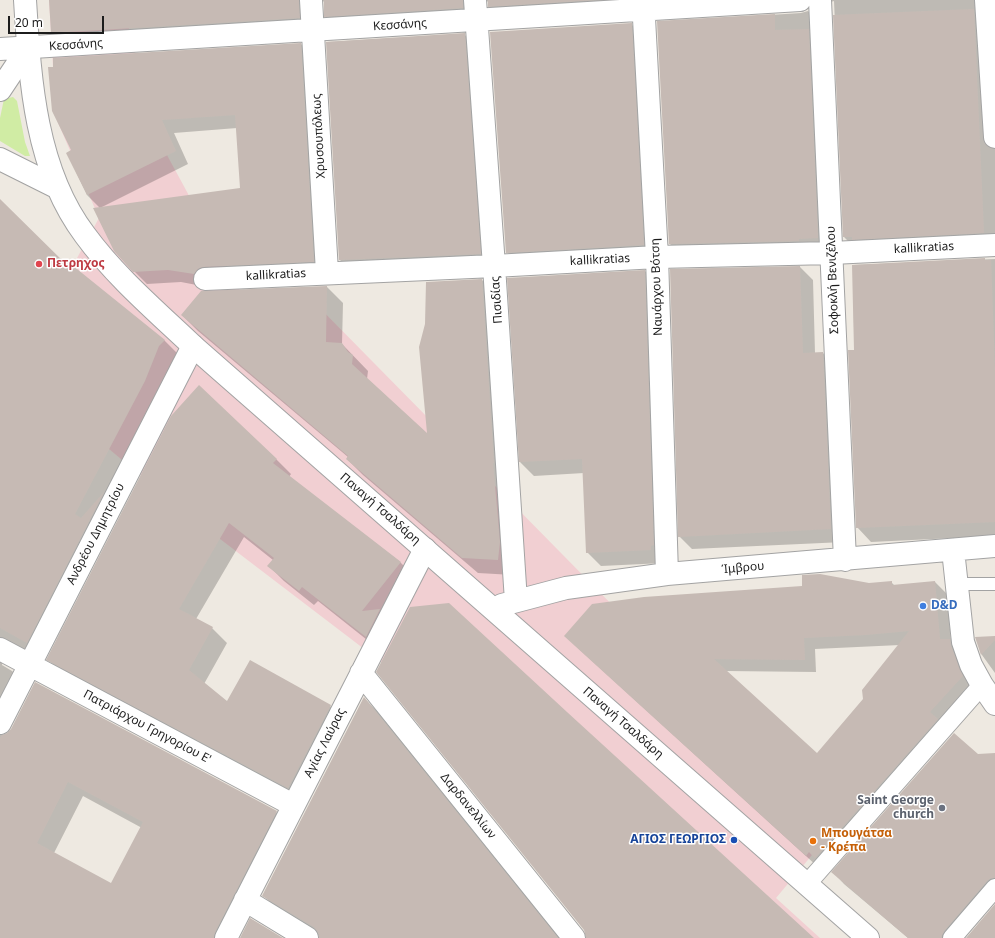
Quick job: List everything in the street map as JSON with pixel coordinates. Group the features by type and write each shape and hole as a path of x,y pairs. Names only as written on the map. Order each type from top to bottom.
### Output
{"street":[{"name":"Παναγή Τσαλδάρη","path":"25,0 28,48 35,106 47,160 58,188 78,225 100,253 152,307 193,346 868,938"},
{"name":"Χρυσουπόλεως","path":"311,0 327,272"},
{"name":"Κεσσάνης","path":"0,50 313,30 475,10 800,0"},
{"name":"Σοφοκλή Βενιζέλου","path":"820,0 845,560"},
{"path":"986,0 995,137"},
{"name":"Ναυάρχου Βότση","path":"643,5 656,257 667,574"},
{"name":"Πισιδίας","path":"475,10 494,266 516,600"},
{"path":"0,90 28,48"},
{"path":"0,159 58,188"},
{"name":"kallikratias","path":"205,279 656,257 832,253 995,245"},
{"name":"Ανδρέου Δημητρίου","path":"0,723 193,346"},
{"name":"Ίμβρου","path":"493,608 516,600 566,588 667,574 995,546"},
{"name":"Αγίας Λαύρας","path":"226,938 425,549"},
{"path":"954,550 956,584 963,642 971,665 995,704"},
{"name":"Πατριάρχου Γρηγορίου Ε'","path":"0,649 293,805"},
{"name":"Δαρδανελλίων","path":"361,673 574,938"},
{"path":"806,885 982,685"},
{"path":"952,938 995,888"},
{"path":"245,900 307,938"}],"lane":[{"path":"956,584 995,584"}],"shaded area":[{"path":"49,0 122,0 154,131 245,299 309,297 624,617 812,855 776,898 820,938 682,938 528,774 182,510 0,358 0,205 71,269 99,218 56,118"}],"green space":[{"path":"13,97 17,101 25,142 30,156 25,156 0,141 0,118 4,99"}],"building":[{"path":"49,0 299,0 300,18 51,33"},
{"path":"324,0 463,0 463,8 324,17"},
{"path":"488,0 596,0 488,7"},
{"path":"974,9 984,233 852,240 852,237 843,237 833,15"},
{"path":"775,14 775,30 809,29 818,238 799,239 799,241 669,244 657,21"},
{"path":"632,23 644,245 506,253 490,32"},
{"path":"465,33 481,254 339,260 326,42"},
{"path":"301,43 314,262 204,267 198,269 194,274 168,270 133,272 114,251 93,208 240,188 235,115 162,120 176,151 87,195 66,153 71,150 52,111 48,67 53,67 53,58"},
{"path":"0,199 70,268 72,265 165,340 159,346 145,381 75,514 81,518 104,492 27,643 0,628"},
{"path":"985,258 985,260 991,260 995,370 995,522 856,528 848,350 854,350 852,265"},
{"path":"800,266 803,353 823,352 831,529 678,537 670,269"},
{"path":"645,270 654,545 651,546 651,550 586,553 582,459 519,462 507,278"},
{"path":"482,279 493,463 500,542 498,560 462,558 346,459 348,456 181,315 201,291 327,286 326,342 342,343 348,352 353,355 352,364 427,433 419,347 425,324 426,282"},
{"path":"199,385 277,459 273,463 401,562 362,611 380,609 366,637 302,587 299,591 267,566 274,558 229,523 179,609 213,627 189,670 227,701 250,660 331,705 288,788 46,660 171,416"},
{"path":"820,574 869,583 892,581 892,585 935,581 940,639 950,639 951,646 963,676 930,712 938,719 815,858 809,852 806,856 564,636 592,604 644,597 802,586 802,575","holes":["909,631 862,690 863,699 817,753 714,659 805,660 804,638"]},
{"path":"449,603 814,938 586,938 584,930 376,672 410,607"},
{"path":"995,636 995,640 981,655 975,637"},
{"path":"35,682 277,811 215,932 214,938 0,938 0,738 11,729","holes":["68,782 143,822 111,883 37,843"]},
{"path":"364,697 558,938 319,938 318,932 314,927 262,896"},
{"name":"Saint George church","path":"954,733 978,754 995,753 995,878 991,878 987,881 944,931 942,938 908,938 831,872"},
{"path":"995,904 995,938 966,938"},
{"path":"250,918 283,938 240,938"}],"place":[{"name":"Πετρηχος","path":"39,264"},
{"name":"D&D","path":"923,606"},
{"name":"Saint George church","path":"942,808"},
{"name":"ΑΓΙΟΣ ΓΕΩΡΓΙΟΣ","path":"734,840"},
{"name":"Μπουγάτσα - Κρέπα","path":"813,841"}]}
